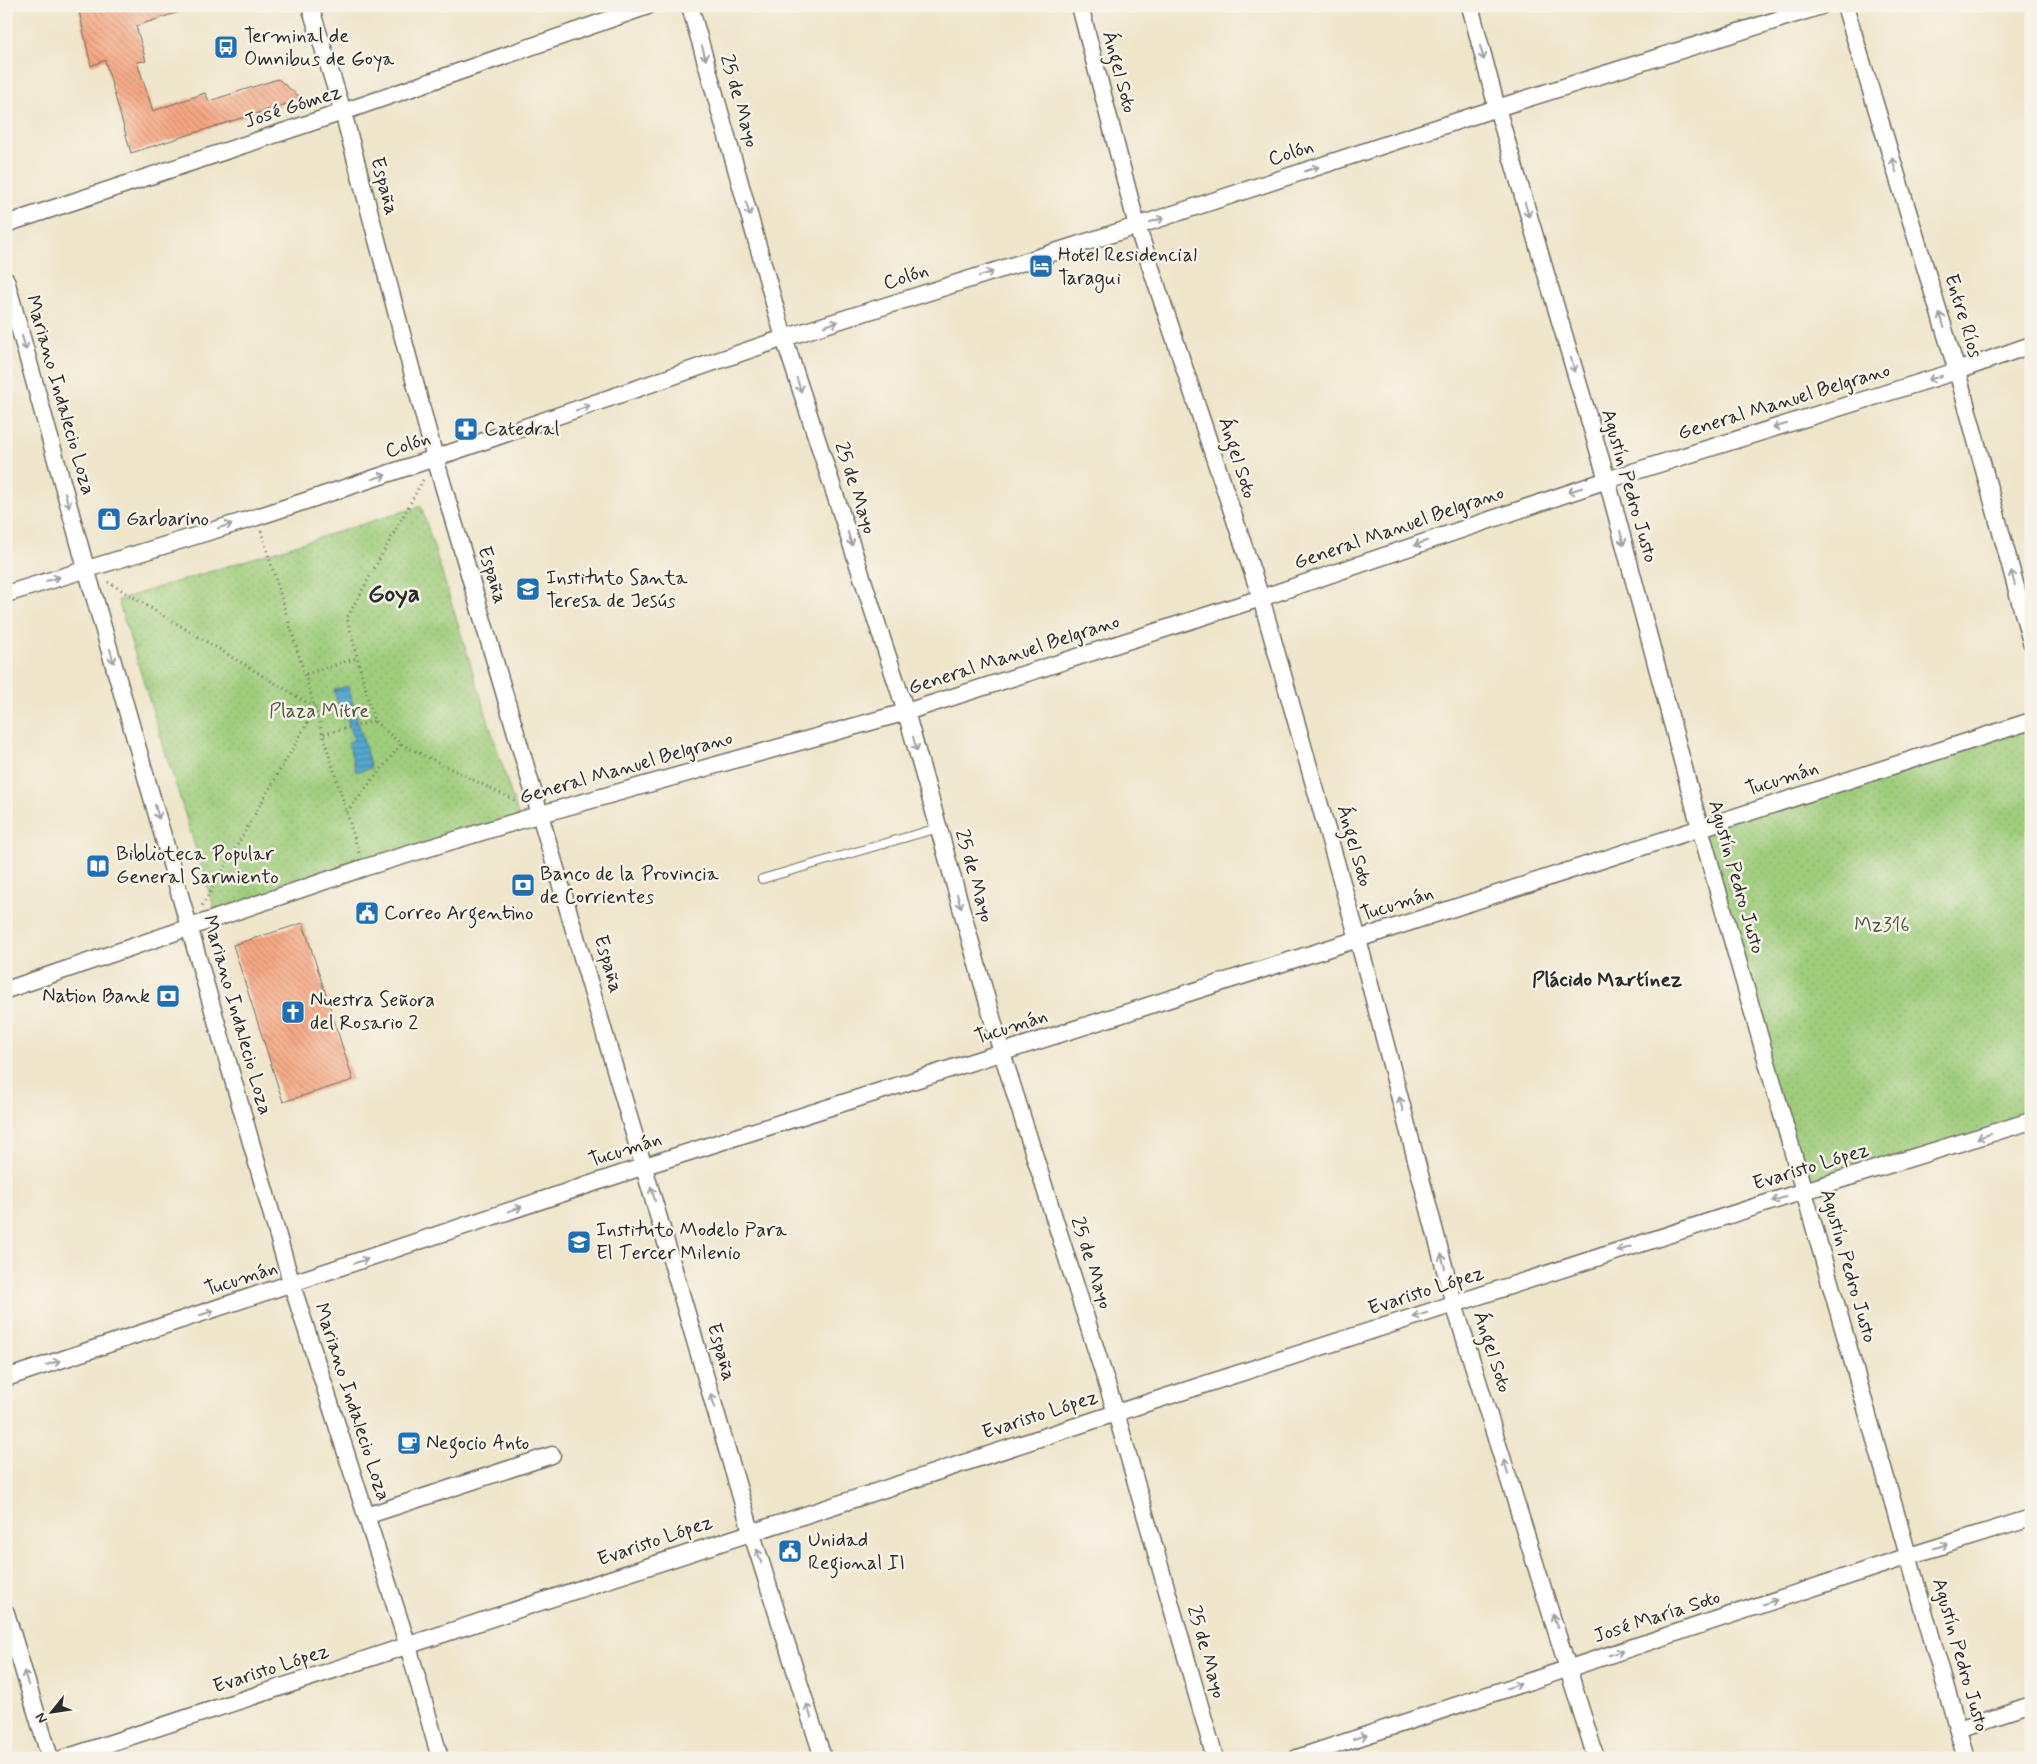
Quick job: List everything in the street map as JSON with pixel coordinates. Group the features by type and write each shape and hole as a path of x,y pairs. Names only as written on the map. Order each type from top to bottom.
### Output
{"street":[{"name":"España","path":"310,6 343,112 435,458 751,1531 823,1758"},
{"name":"José Gómez","path":"6,224 343,112 648,6"},
{"name":"25 de Mayo","path":"690,6 784,338 906,712 1002,1053 1116,1413 1215,1758"},
{"name":"Ángel Soto","path":"1080,6 1138,226 1261,598 1358,939 1454,1304 1596,1758"},
{"name":"Agustín Pedro Justo","path":"1470,6 1497,108 1607,480 1700,828 1966,1758"},
{"name":"Colón","path":"6,594 257,517 784,338 1138,226 1497,108 1821,6"},
{"name":"Entre Ríos","path":"1845,6 1957,371 2031,642"},
{"name":"Mariano Indalecio Loza","path":"6,280 86,568 292,1284 408,1646 440,1758"},
{"name":"General Manuel Belgrano","path":"6,990 363,868 541,814 906,712 1261,598 1607,480 1957,371 2031,345"},
{"name":"Tucumán","path":"6,1378 645,1166 1358,939 2031,721"},
{"name":"Evaristo López","path":"65,1758 751,1531 1804,1191 2031,1122"},
{"path":"366,1516 552,1455"},
{"name":"José María Soto","path":"1297,1758 1909,1556 2031,1518"},
{"path":"6,1613 50,1758"},
{"path":"1958,1729 2031,1705"}],"lane":[{"path":"762,879 938,828"}],"path":[{"path":"435,458 347,618 374,721 401,744 541,814"},
{"path":"257,517 306,674 363,868"},
{"path":"86,568 316,708"},
{"path":"306,674 357,658"},
{"path":"190,927 316,708"},
{"path":"324,734 374,721"},
{"path":"347,812 401,744"}],"green space":[{"name":"Plaza Mitre","path":"421,506 520,822 217,917 118,600"},
{"name":"Mz316","path":"2031,721 2031,1121 1804,1191 1700,828"}],"water":[{"path":"348,686 371,768 356,772 348,742 354,740 347,718 342,719 334,690"}],"building":[{"path":"78,6 187,6 188,9 136,26 146,61 137,62 153,111 205,93 209,101 278,79 302,99 131,153 105,60 91,66"},
{"name":"Nuestra Señora del Rosario 2","path":"303,923 353,1080 283,1102 233,945"}],"place":[{"name":"Terminal de Omnibus de Goya","path":"226,47"},
{"name":"Hotel Residencial Taragui","path":"1041,266"},
{"name":"Catedral","path":"466,429"},
{"name":"Garbarino","path":"109,519"},
{"name":"Instituto Santa Teresa de Jesús","path":"528,589"},
{"name":"Biblioteca Popular General Sarmiento","path":"98,866"},
{"name":"Banco de la Provincia de Corrientes","path":"523,885"},
{"name":"Correo Argentino","path":"367,913"},
{"name":"Nation Bank","path":"168,996"},
{"name":"Nuestra Señora del Rosario 2","path":"293,1012"},
{"name":"Instituto Modelo Para El Tercer Milenio","path":"579,1242"},
{"name":"Negocio Anto","path":"409,1443"},
{"name":"Unidad Regional II","path":"790,1551"}],"district":[{"name":"Goya","path":"394,594"},
{"name":"Plácido Martínez","path":"1607,980"}]}
